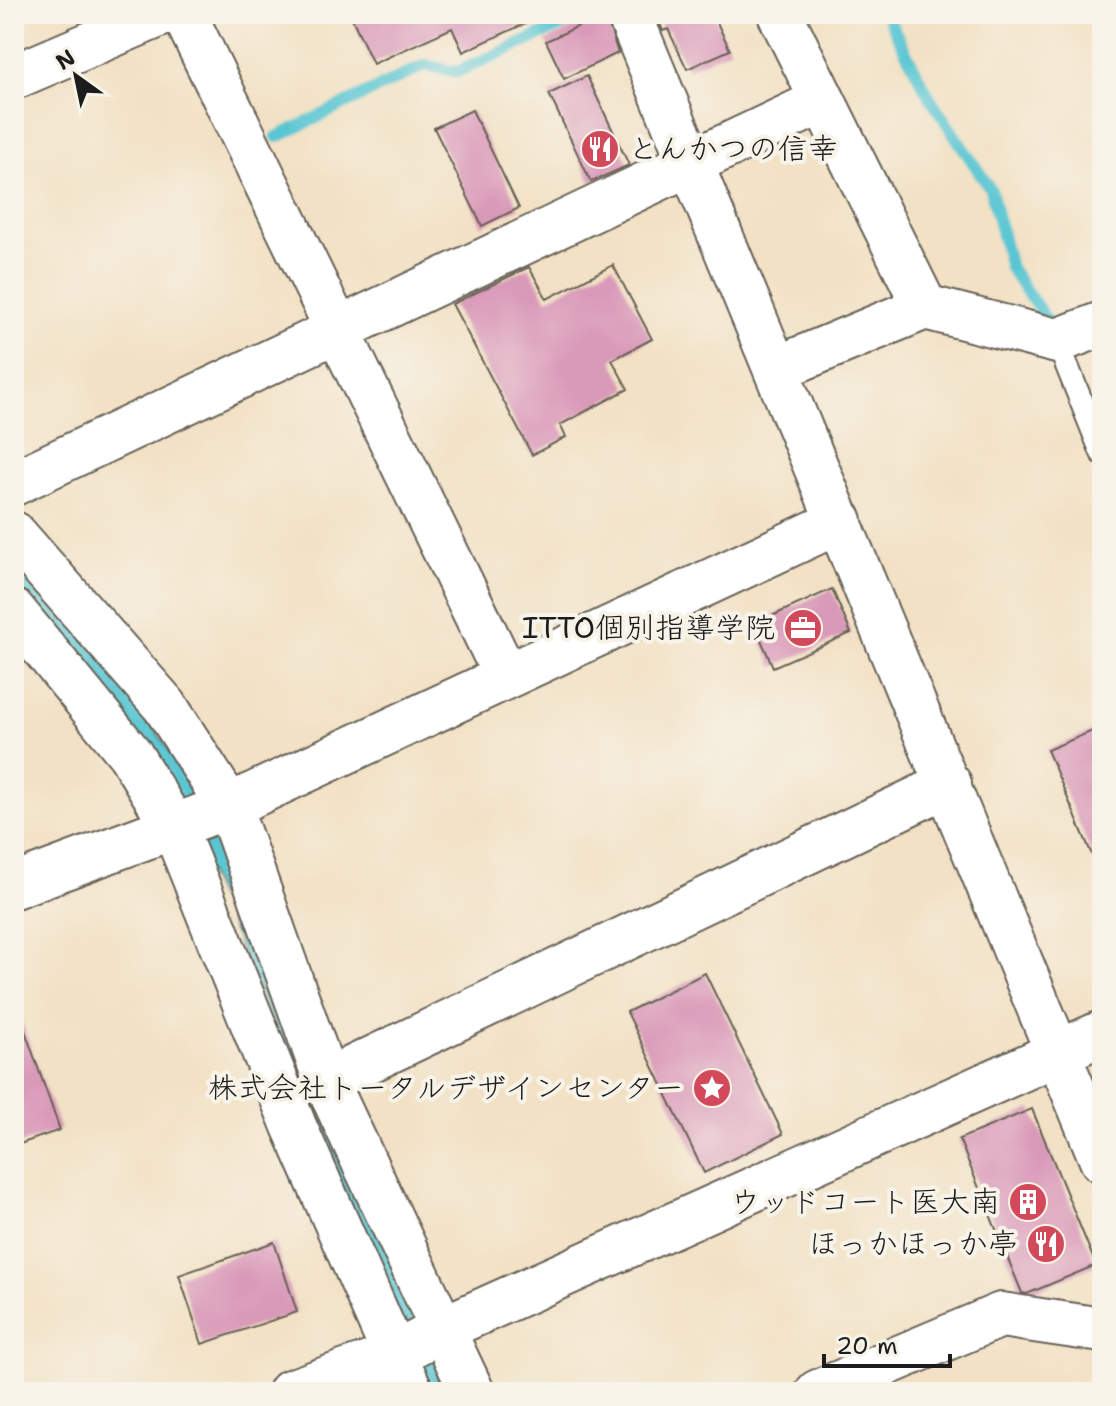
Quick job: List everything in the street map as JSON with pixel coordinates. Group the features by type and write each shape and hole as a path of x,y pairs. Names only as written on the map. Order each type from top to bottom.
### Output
{"street":[{"path":"14,77 161,14"},
{"path":"184,14 506,676"},
{"path":"629,14 1102,1160"},
{"path":"780,14 925,307"},
{"path":"14,483 689,161 822,101"},
{"path":"776,369 925,307 1057,341 1102,324"},
{"path":"14,886 229,806 840,521"},
{"path":"14,534 165,706 229,806 326,1081 472,1392"},
{"path":"14,612 130,754 174,827 294,1126 402,1374"},
{"path":"326,1081 949,784"},
{"path":"290,1392 402,1374 444,1328 1102,1033"},
{"path":"818,1392 1001,1315 1102,1330"}],"lane":[{"path":"1057,341 1102,453"}],"water":[{"path":"14,556 123,682 193,785 462,1392 430,1392 203,861 14,597"}],"building":[{"path":"350,14 546,14 463,52 452,28 373,64"},
{"path":"605,14 618,53 564,79 546,41"},
{"path":"656,14 713,14 730,50 687,69 668,29 663,31"},
{"path":"587,76 629,165 591,182 549,94"},
{"path":"472,110 519,208 482,226 434,128"},
{"path":"613,265 652,339 612,360 628,389 560,425 566,437 532,455 452,304 529,267 547,299"},
{"path":"832,589 851,633 773,667 754,624"},
{"path":"1102,727 1102,878 1047,750"},
{"path":"705,973 783,1134 704,1173 627,1012"},
{"path":"19,1014 60,1130 14,1146 14,1015"},
{"name":"ウッドコート医大南","path":"1032,1109 1096,1265 1027,1294 1022,1293 959,1139"},
{"path":"274,1242 297,1312 202,1344 179,1275"}],"waterway":[{"path":"277,137 425,65 457,72 588,14"},
{"path":"886,14 930,98 991,190 1010,268 1050,325"}],"place":[{"name":"とんかつの信幸","path":"600,149"},
{"name":"ITTO個別指導学院","path":"803,628"},
{"name":"株式会社トータルデザインセンター","path":"712,1088"},
{"name":"ウッドコート医大南","path":"1028,1202"},
{"name":"ほっかほっか亭","path":"1046,1244"}]}
